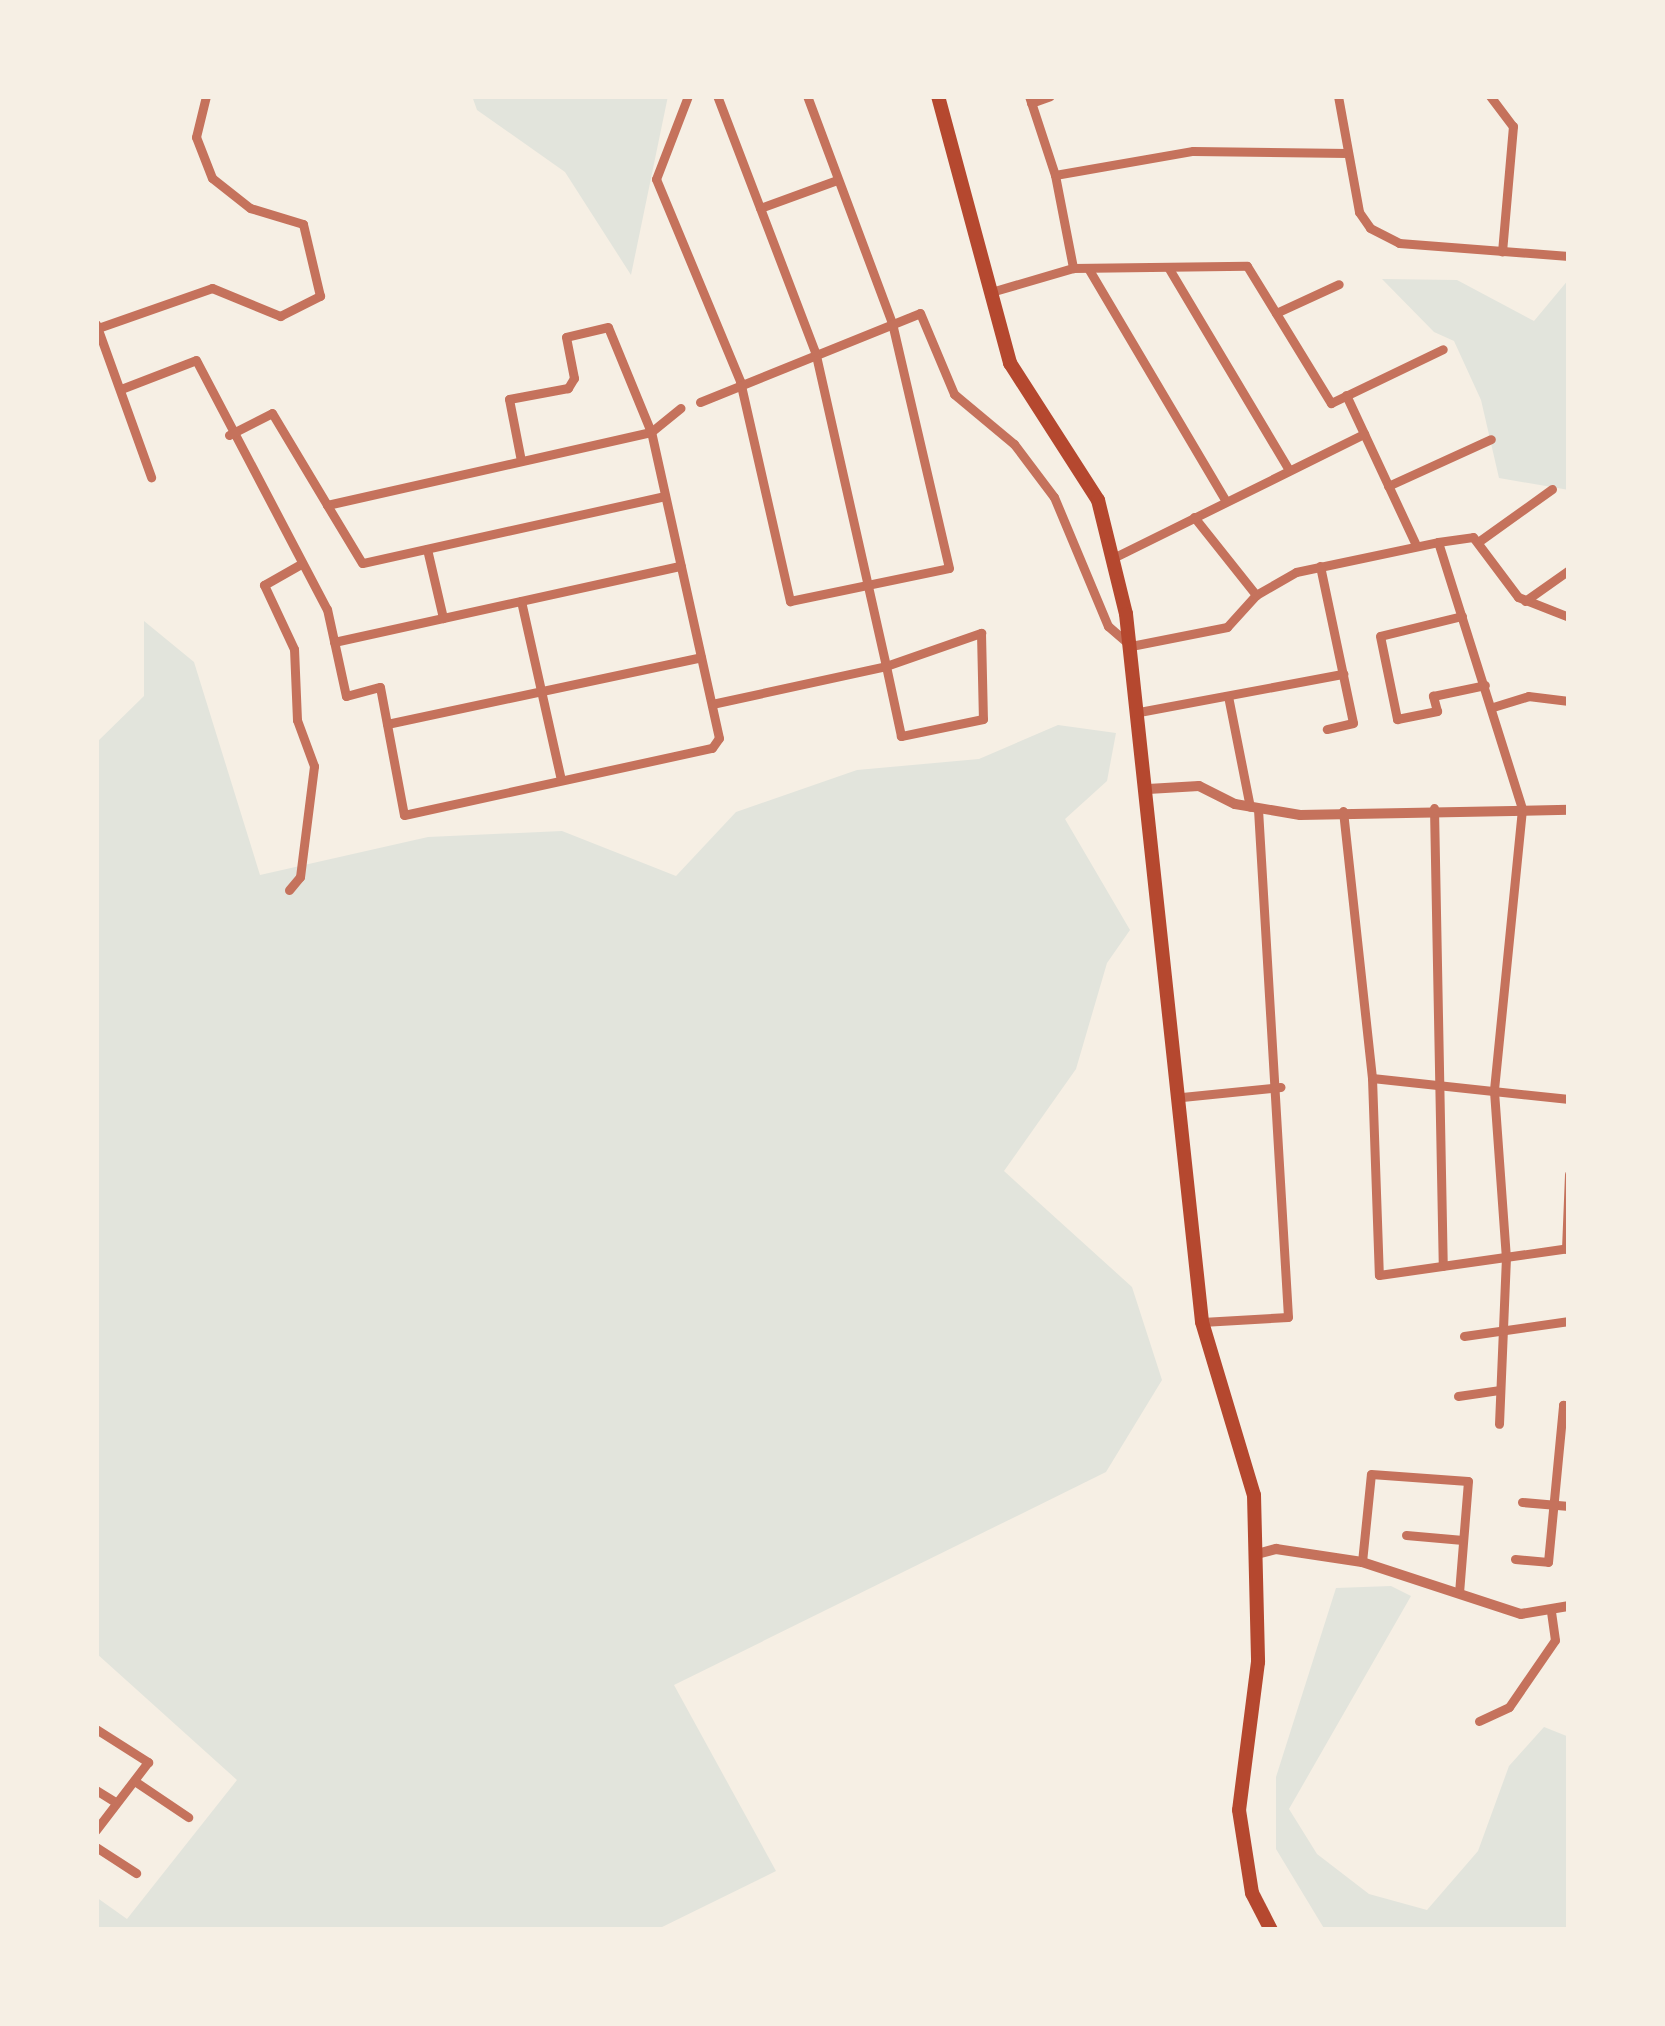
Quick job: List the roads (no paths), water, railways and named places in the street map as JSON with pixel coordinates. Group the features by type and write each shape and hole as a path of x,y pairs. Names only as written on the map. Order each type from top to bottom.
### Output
{"main road":[{"path":"938,96 1010,363 1084,470 1115,556 1148,789 1202,1322 1254,1495 1258,1662 1239,1810 1252,1892 1271,1930"}],"street":[{"path":"151,477 97,327 212,288 280,316 320,296 303,224 250,208 212,178 196,137 206,96"},
{"path":"688,96 656,179 740,381 790,601 949,568 892,323 807,96"},
{"path":"712,704 886,666 981,633 983,719 901,736 886,666 815,352 717,96"},
{"path":"1050,96 1030,99 1055,175 1072,268"},
{"path":"1338,96 1359,212 1385,238 1569,256"},
{"path":"1490,96 1513,126 1502,252"},
{"path":"1055,175 1193,151 1348,153"},
{"path":"760,208 837,179"},
{"path":"991,292 1072,268 1247,266 1331,403 1443,349"},
{"path":"1168,267 1289,470"},
{"path":"1088,268 1226,501"},
{"path":"1276,314 1339,284"},
{"path":"700,402 740,381 920,313 954,394 1014,444 1054,497 1108,626 1131,646 1227,627 1256,596 1320,566 1416,545 1478,542 1552,489"},
{"path":"121,389 196,360 229,435 327,609 346,696 380,687 404,815 712,748 719,738 651,432 608,326 566,337 574,378 568,388 509,399 521,461"},
{"path":"1346,395 1416,545"},
{"path":"327,505 651,432 681,408"},
{"path":"229,435 272,413 362,563 665,496"},
{"path":"1115,556 1364,434"},
{"path":"1388,486 1491,439"},
{"path":"1194,517 1256,596"},
{"path":"1438,542 1522,809 1494,1091 1506,1258 1499,1424"},
{"path":"1478,542 1526,601 1569,617"},
{"path":"427,549 442,618"},
{"path":"289,890 300,877 314,766 297,720 294,649 264,586 301,564"},
{"path":"334,642 681,566"},
{"path":"1320,566 1353,723 1327,728"},
{"path":"1526,601 1569,570"},
{"path":"521,601 561,780"},
{"path":"1462,616 1380,636 1396,718 1437,711 1433,696 1485,685"},
{"path":"387,724 701,657"},
{"path":"1139,712 1343,674"},
{"path":"1202,1322 1288,1317 1280,1087 1254,808 1228,696"},
{"path":"1492,707 1528,696 1569,701"},
{"path":"1148,789 1199,786 1254,808 1569,810"},
{"path":"1434,808 1443,1266"},
{"path":"1343,812 1372,1078 1379,1275 1568,1249 1569,1174"},
{"path":"1372,1078 1569,1099"},
{"path":"1182,1097 1280,1087"},
{"path":"1464,1336 1569,1322"},
{"path":"1458,1396 1499,1390"},
{"path":"1515,1559 1548,1562 1563,1406 1569,1406"},
{"path":"1363,1562 1372,1474 1468,1481 1459,1592"},
{"path":"1522,1502 1569,1506"},
{"path":"1406,1535 1463,1540"},
{"path":"1257,1554 1276,1549 1363,1562 1521,1614 1569,1606"},
{"path":"1479,1721 1508,1707 1555,1640 1551,1612"},
{"path":"96,1729 148,1762 96,1830"},
{"path":"136,1782 188,1817"},
{"path":"96,1790 115,1802"},
{"path":"96,1847 136,1873"}]}
